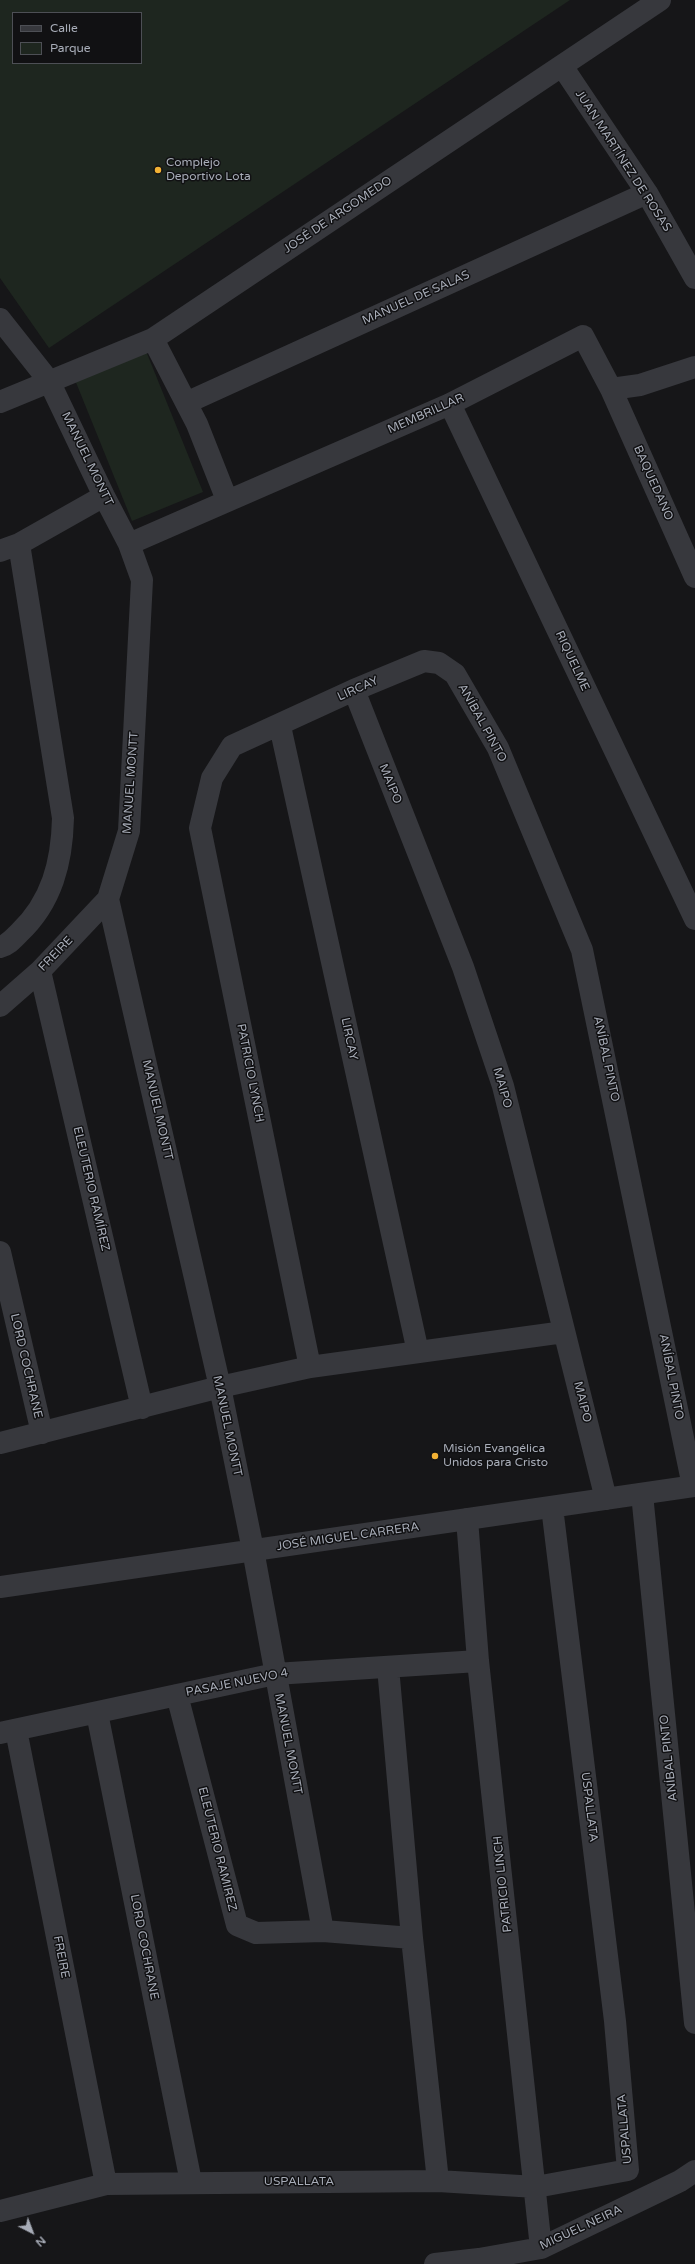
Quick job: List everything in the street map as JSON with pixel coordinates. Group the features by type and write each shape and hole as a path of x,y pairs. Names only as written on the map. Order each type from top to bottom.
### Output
{"street":[{"name":"JOSÉ DE ARGOMEDO","path":"0,402 153,339 660,0"},
{"name":"JUAN MARTÍNEZ DE ROSAS","path":"562,66 647,194 695,278"},
{"name":"MANUEL DE SALAS","path":"186,403 647,194"},
{"name":"MANUEL MONTT","path":"0,319 49,381 104,496 129,544 142,580 129,831 108,899 220,1387 253,1550 323,1931"},
{"name":"MEMBRILLAR","path":"129,544 450,404 583,336 611,389"},
{"path":"153,339 197,424 227,500"},
{"path":"611,389 640,385 695,367"},
{"name":"BAQUEDANO","path":"611,389 695,577"},
{"name":"RIQUELME","path":"450,404 695,919"},
{"path":"2,940 30,923 45,902 62,848 63,818 10,548 104,496"},
{"name":"LIRCAY","path":"212,778 232,746 280,726 354,690 424,661 439,663"},
{"name":"ANÍBAL PINTO","path":"439,663 455,674 498,748 582,950 694,1486"},
{"name":"MAIPO","path":"354,690 463,967 503,1086 606,1499"},
{"name":"LIRCAY","path":"280,726 418,1352"},
{"name":"PATRICIO LYNCH","path":"212,778 200,828 310,1367"},
{"name":"FREIRE","path":"0,1006 40,971 108,899"},
{"name":"ELEUTERIO RAMÍREZ","path":"40,971 142,1408"},
{"name":"LORD COCHRANE","path":"0,1252 42,1432"},
{"path":"0,1443 220,1387 310,1367 564,1332"},
{"name":"JOSÉ MIGUEL CARRERA","path":"0,1587 694,1486"},
{"name":"ANÍBAL PINTO","path":"642,1494 694,1996 695,2023"},
{"name":"USPALLATA","path":"0,2211 106,2184 191,2182 438,2181 536,2187 628,2170 615,2021 552,1507"},
{"name":"PATRICIO LINCH","path":"467,1519 478,1661 536,2187 541,2248"},
{"name":"PASAJE NUEVO 4","path":"8,1731 275,1674 478,1661"},
{"path":"388,1667 412,1938 438,2181"},
{"name":"ELEUTERIO RAMIREZ","path":"178,1695 237,1925 256,1933 323,1931 412,1938"},
{"name":"LORD COCHRANE","path":"97,1712 191,2182"},
{"name":"FREIRE","path":"8,1731 106,2184"},
{"name":"MIGUEL NEIRA","path":"435,2264 479,2259 541,2248 680,2181 695,2171"}],"green space":[{"name":"Complejo Deportivo Lota","path":"0,0 570,0 49,348 0,278"},
{"path":"146,351 203,492 132,521 75,380"}],"place":[{"name":"Complejo Deportivo Lota","path":"158,170"},
{"name":"Misión Evangélica Unidos para Cristo","path":"435,1456"}]}
